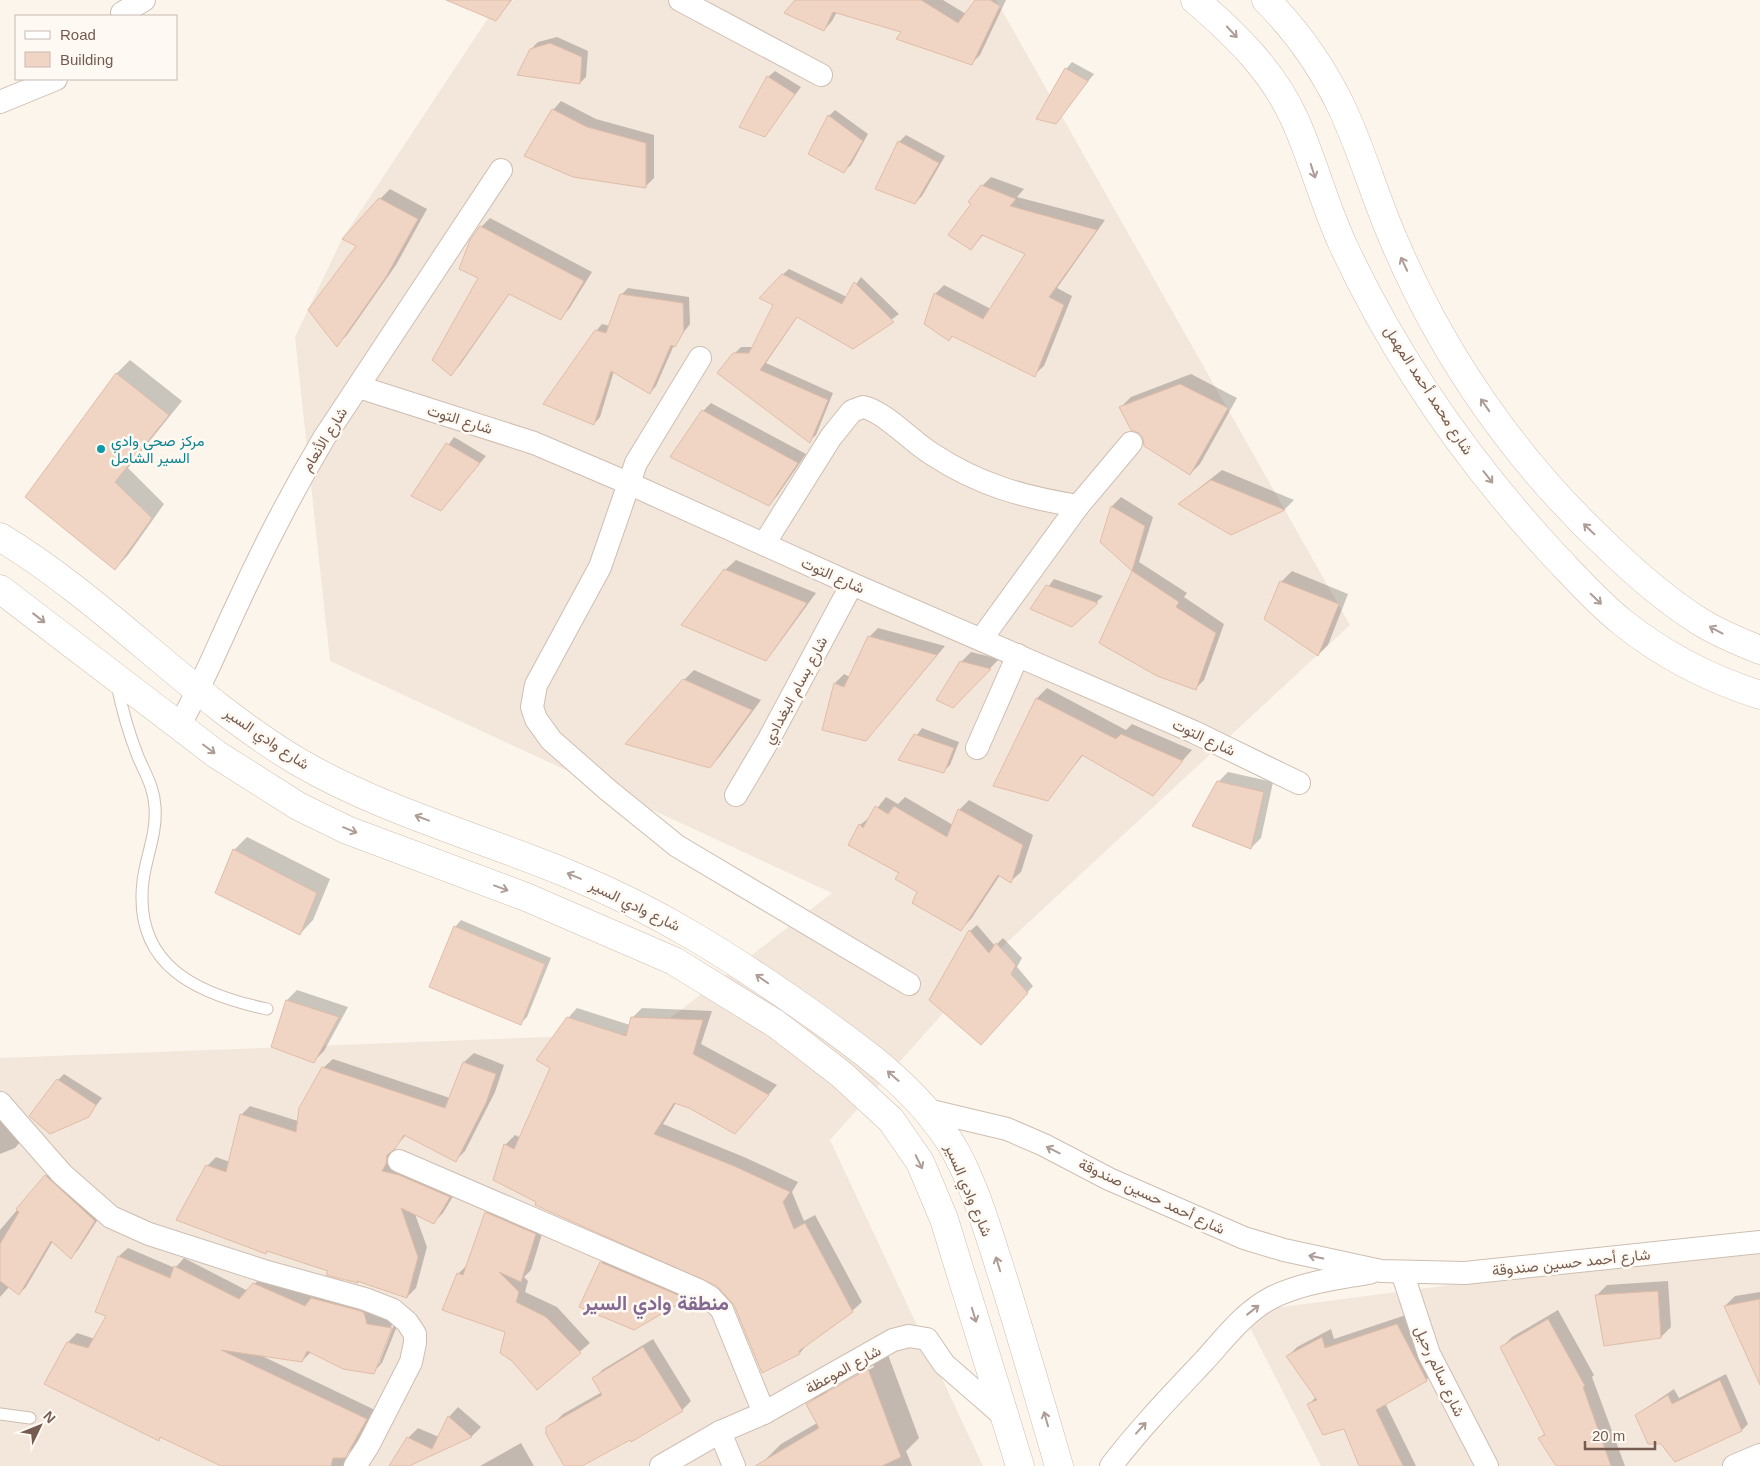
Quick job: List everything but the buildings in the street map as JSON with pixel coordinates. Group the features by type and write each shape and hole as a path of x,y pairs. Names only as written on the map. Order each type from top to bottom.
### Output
{"main road":[{"name":"شارع محمد أحمد المهمل","path":"1195,0 1232,32 1267,73 1283,96 1295,120 1328,211 1377,310 1452,428 1510,505 1575,577 1622,622 1684,664 1718,680 1760,695"},
{"path":"1266,0 1304,44 1324,75 1341,107 1394,243 1419,296 1442,340 1501,427 1554,493 1628,566 1700,622 1760,650"},
{"name":"شارع وادي السير","path":"0,537 60,578 199,692 297,761 369,798 602,888 707,942 865,1052 927,1110 952,1146 990,1239 1059,1466"},
{"path":"0,588 179,726 258,783 298,806 347,830 526,897 631,941 674,962 776,1024 812,1050 863,1092 899,1129 920,1162 944,1219 1020,1466"},
{"path":"899,1129 927,1110"}],"street":[{"path":"120,10 144,0"},
{"path":"680,0 821,75"},
{"path":"0,102 54,80"},
{"name":"شارع الأنعام","path":"179,726 199,692 274,526 324,438 501,170"},
{"path":"700,358 650,437 628,483 600,567 536,685 532,707 536,719 550,740 677,846 909,984"},
{"name":"شارع التوت","path":"359,387 525,440 628,483 852,584 982,638 1194,732 1299,783"},
{"path":"764,544 831,437 846,418 857,408 863,407 874,410 930,454 981,482 1012,493 1078,506"},
{"path":"982,638 1078,506 1132,443"},
{"name":"شارع بسام البغدادي","path":"736,795 769,739 852,584"},
{"path":"976,748 1018,655"},
{"path":"0,1102 62,1174 111,1218 149,1234 264,1270 365,1298 393,1310 407,1322 415,1334 416,1343 411,1362 368,1446 355,1466"},
{"name":"شارع أحمد حسين صندوقة","path":"927,1110 1007,1129 1044,1145 1109,1179 1244,1238 1284,1250 1391,1272"},
{"path":"398,1161 698,1290 710,1297 722,1310 764,1413"},
{"name":"شارع أحمد حسين صندوقة","path":"1111,1466 1138,1431 1242,1320 1263,1303 1284,1292 1316,1283 1391,1272 1465,1273 1760,1242"},
{"name":"شارع سالم رحيل","path":"1391,1272 1429,1354 1487,1466"},
{"name":"شارع الموعظة","path":"661,1466 720,1432 764,1413 893,1340 909,1336 927,1339 944,1364 1007,1419"},
{"path":"720,1432 734,1466"},
{"path":"1734,1466 1760,1455"}],"lane":[{"path":"116,678 123,713 137,756 152,786 155,806 156,826 143,880 141,912 147,936 158,954 177,974 203,989 238,1003 267,1008"},
{"path":"0,1414 30,1418"}],"shaded area":[{"path":"516,0 996,0 1350,625 1002,947 830,1140 983,1466 0,1466 0,1058 651,1033 832,893 330,661 295,337 342,239 498,3"},
{"path":"1760,1245 1760,1466 1321,1466 1242,1312"}],"place":[{"name":"مركز صحي وادي السير الشامل","path":"101,449"}],"district":[{"name":"منطقة وادي السير","path":"656,1303"}]}
